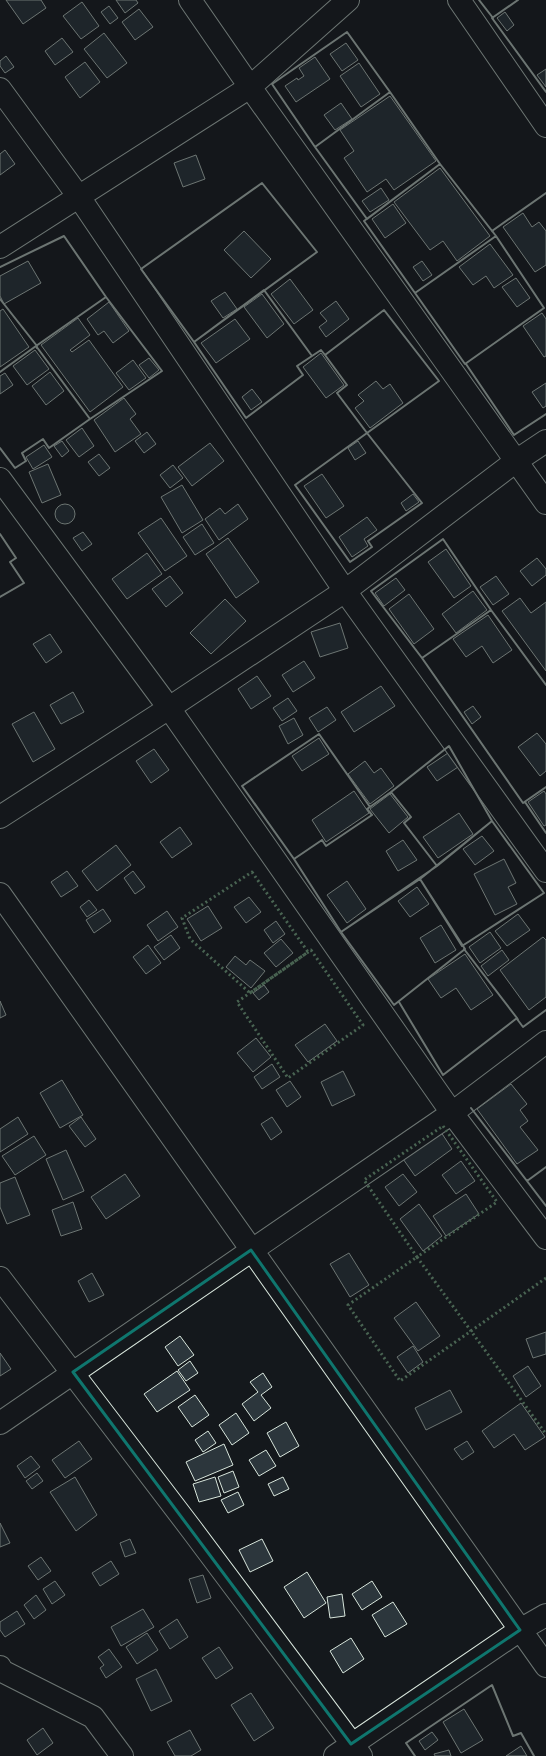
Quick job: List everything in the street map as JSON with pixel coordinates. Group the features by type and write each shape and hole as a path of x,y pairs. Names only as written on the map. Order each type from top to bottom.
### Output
{"street":[{"path":"190,0 250,87 546,503"},
{"path":"0,247 250,87 348,0"},
{"path":"459,0 546,126"},
{"path":"0,89 79,197 345,591 546,871"},
{"path":"0,817 169,708 345,591 516,461 546,440"},
{"path":"0,479 169,708 452,1113 546,1238"},
{"path":"0,894 546,1666"},
{"path":"0,1424 73,1372 452,1113 546,1042"},
{"path":"0,1278 73,1372 349,1752 520,1630 546,1615"},
{"path":"0,1667 2,1671 93,1717 122,1756"}],"highlighted area":[{"path":"251,1250 520,1630 351,1744 73,1372"}],"building":[{"path":"6,0 41,0 46,8 23,24"},
{"path":"116,0 136,0 138,3 125,13"},
{"path":"82,2 99,26 81,39 63,16"},
{"path":"109,6 118,18 110,24 101,12"},
{"path":"139,9 153,27 135,40 122,22"},
{"path":"505,12 514,25 507,31 497,18"},
{"path":"104,33 127,63 107,78 84,49"},
{"path":"62,38 73,52 55,65 45,51"},
{"path":"346,43 358,60 342,71 330,54"},
{"path":"6,56 14,67 5,73 0,66 0,61"},
{"path":"315,57 330,79 296,102 285,86 297,78 298,80 304,76 299,68"},
{"path":"85,62 100,82 80,98 65,77"},
{"path":"359,63 380,94 361,107 340,76"},
{"path":"546,69 546,87 537,75"},
{"path":"390,96 436,161 394,190 386,179 367,192 344,158 354,151 340,130"},
{"path":"341,103 352,119 335,130 324,115"},
{"path":"5,150 15,164 0,175 0,154"},
{"path":"196,155 205,179 183,187 174,163"},
{"path":"440,168 490,236 457,261 443,241 430,250 394,202"},
{"path":"381,188 389,200 370,212 362,201"},
{"path":"393,204 406,223 385,238 372,219"},
{"path":"523,213 532,227 539,222 546,231 546,265 535,272 503,227"},
{"path":"244,231 271,259 251,278 224,250"},
{"path":"490,244 513,275 494,288 486,276 473,285 459,267"},
{"path":"28,261 41,283 4,304 0,296 0,276"},
{"path":"422,261 432,275 423,281 413,267"},
{"path":"516,278 530,298 517,307 502,287"},
{"path":"290,279 313,310 294,324 271,294"},
{"path":"225,292 237,309 223,318 211,301"},
{"path":"262,294 284,324 267,338 244,307"},
{"path":"336,301 349,319 326,337 319,327 327,321 320,313"},
{"path":"109,302 129,331 113,343 104,331 98,335 87,319"},
{"path":"3,309 29,347 0,367 0,311"},
{"path":"542,313 546,319 546,356 544,357 523,326"},
{"path":"78,318 90,335 70,350 72,352 89,340 123,387 90,412 41,345"},
{"path":"235,319 250,339 216,363 201,343"},
{"path":"35,350 49,369 27,385 13,366"},
{"path":"321,353 344,385 326,398 303,367"},
{"path":"149,358 159,370 149,378 139,365"},
{"path":"133,360 146,378 129,390 116,373"},
{"path":"50,372 64,391 46,405 32,386"},
{"path":"5,373 13,385 0,394 0,376"},
{"path":"376,381 383,389 390,384 403,403 370,428 355,408 364,401 358,395"},
{"path":"546,383 546,406 543,408 532,392"},
{"path":"252,389 262,402 251,410 242,397"},
{"path":"124,398 136,414 130,419 141,434 115,452 94,420"},
{"path":"82,428 94,446 79,457 66,440"},
{"path":"147,432 156,444 144,453 135,441"},
{"path":"62,441 69,451 62,457 54,446"},
{"path":"358,441 366,453 355,460 348,448"},
{"path":"210,443 224,461 192,486 178,467"},
{"path":"44,445 52,457 33,469 26,457"},
{"path":"99,454 110,468 99,476 88,462"},
{"path":"48,464 61,495 42,503 29,472"},
{"path":"173,465 183,478 170,488 160,475"},
{"path":"322,474 344,506 326,518 304,486"},
{"path":"182,485 203,520 182,533 161,497"},
{"path":"413,494 419,502 406,511 401,503"},
{"path":"65,504 72,507 75,514 72,521 65,524 58,521 55,514 58,507"},
{"path":"238,504 248,519 219,540 205,519 220,508 225,514"},
{"path":"367,517 377,530 364,539 368,546 352,557 339,537"},
{"path":"161,518 187,556 165,571 138,533"},
{"path":"202,524 214,543 195,555 183,537"},
{"path":"83,532 92,544 82,551 73,538"},
{"path":"228,538 259,582 236,598 206,554"},
{"path":"446,549 471,586 454,598 428,562"},
{"path":"147,553 162,574 127,599 112,579"},
{"path":"537,558 546,569 546,575 532,586 520,571"},
{"path":"170,576 183,593 166,607 152,589"},
{"path":"496,576 509,594 493,605 480,587"},
{"path":"396,578 405,590 384,606 375,593"},
{"path":"473,591 487,610 456,633 442,614"},
{"path":"409,594 434,629 414,644 389,609"},
{"path":"520,598 531,613 546,602 546,671 502,611"},
{"path":"225,599 246,621 211,654 190,633"},
{"path":"488,615 512,650 493,663 482,646 466,657 453,639"},
{"path":"340,623 348,648 320,657 311,632"},
{"path":"50,634 62,652 46,663 33,644"},
{"path":"304,661 315,678 293,692 282,675"},
{"path":"257,676 271,696 251,709 238,689"},
{"path":"381,686 395,706 354,732 341,712"},
{"path":"73,692 84,712 61,724 50,705"},
{"path":"288,698 297,711 282,721 273,708"},
{"path":"473,706 481,717 472,724 464,712"},
{"path":"327,707 336,720 318,732 309,718"},
{"path":"34,712 55,749 33,762 12,724"},
{"path":"294,718 303,735 288,744 279,726"},
{"path":"537,733 546,744 546,771 540,776 518,747"},
{"path":"319,738 329,754 302,771 292,756"},
{"path":"154,749 169,770 151,783 136,761"},
{"path":"448,753 458,767 437,781 427,767"},
{"path":"365,761 374,773 381,768 394,786 370,804 348,774"},
{"path":"354,791 369,813 326,842 312,820"},
{"path":"544,791 546,794 546,825 544,826 528,802"},
{"path":"390,794 408,817 389,833 370,809"},
{"path":"459,813 473,834 438,858 423,837"},
{"path":"180,827 192,844 172,858 160,842"},
{"path":"482,836 494,851 475,865 463,849"},
{"path":"403,840 417,860 398,871 386,851"},
{"path":"116,845 131,865 97,891 82,871"},
{"path":"504,859 516,883 508,887 517,904 495,915 474,874"},
{"path":"67,871 78,886 61,897 51,882"},
{"path":"133,871 145,887 135,894 124,878"},
{"path":"347,881 366,909 347,923 327,895"},
{"path":"417,887 429,904 410,917 398,901"},
{"path":"249,897 261,912 246,923 234,907"},
{"path":"89,900 97,910 87,917 80,907"},
{"path":"208,906 222,928 201,941 187,919"},
{"path":"103,909 111,921 94,933 86,920"},
{"path":"167,911 178,927 158,941 147,925"},
{"path":"518,914 530,930 507,946 495,931"},
{"path":"276,921 285,934 273,943 264,930"},
{"path":"441,925 456,950 435,963 420,938"},
{"path":"490,932 501,948 480,963 469,947"},
{"path":"171,935 180,948 164,960 154,947"},
{"path":"543,937 546,940 546,997 529,1010 500,970"},
{"path":"281,939 293,953 276,967 264,953"},
{"path":"148,945 161,963 146,974 133,957"},
{"path":"502,950 509,960 488,976 481,966"},
{"path":"465,954 493,995 471,1010 456,988 441,998 428,979"},
{"path":"235,956 246,965 250,960 265,971 251,988 226,967"},
{"path":"264,985 269,992 259,1000 253,993"},
{"path":"0,1001 6,1015 0,1018"},
{"path":"325,1024 337,1041 308,1062 295,1045"},
{"path":"256,1038 271,1057 253,1072 237,1053"},
{"path":"272,1064 280,1077 262,1089 254,1077"},
{"path":"343,1071 355,1095 332,1106 321,1082"},
{"path":"62,1080 83,1115 60,1128 40,1093"},
{"path":"290,1081 301,1097 287,1107 276,1090"},
{"path":"511,1084 527,1104 520,1110 528,1121 520,1127 538,1150 517,1164 477,1109"},
{"path":"18,1117 28,1134 0,1152 0,1129"},
{"path":"81,1117 96,1139 85,1147 69,1126"},
{"path":"272,1117 282,1132 271,1140 261,1124"},
{"path":"439,1129 452,1149 415,1176 401,1156"},
{"path":"34,1136 46,1155 15,1175 2,1156"},
{"path":"66,1150 84,1191 63,1200 46,1159"},
{"path":"461,1161 475,1181 456,1194 442,1175"},
{"path":"125,1174 140,1196 106,1219 91,1197"},
{"path":"403,1174 417,1192 399,1206 385,1187"},
{"path":"15,1177 30,1215 7,1224 0,1207 0,1183"},
{"path":"466,1194 479,1214 446,1236 433,1216"},
{"path":"73,1202 82,1229 61,1236 52,1210"},
{"path":"419,1204 442,1236 423,1251 400,1219"},
{"path":"349,1253 369,1285 350,1297 330,1264"},
{"path":"92,1273 104,1295 89,1302 78,1281"},
{"path":"416,1302 440,1336 418,1351 394,1318"},
{"path":"546,1332 546,1354 533,1358 526,1339"},
{"path":"180,1336 194,1355 178,1366 165,1347"},
{"path":"413,1346 423,1362 408,1373 397,1357"},
{"path":"0,1353 11,1369 0,1376"},
{"path":"190,1361 198,1373 186,1381 178,1370"},
{"path":"528,1366 541,1386 526,1397 513,1376"},
{"path":"177,1371 190,1390 157,1412 144,1394"},
{"path":"263,1373 272,1387 261,1395 271,1408 254,1421 242,1404 258,1392 250,1382"},
{"path":"450,1390 462,1412 426,1430 415,1408"},
{"path":"195,1395 209,1415 192,1427 178,1407"},
{"path":"521,1403 545,1437 525,1450 514,1434 494,1448 482,1431"},
{"path":"236,1413 249,1433 232,1445 219,1425"},
{"path":"286,1422 299,1446 280,1457 267,1433"},
{"path":"208,1431 216,1443 203,1452 195,1440"},
{"path":"79,1441 92,1459 65,1478 52,1460"},
{"path":"467,1441 474,1452 462,1460 454,1449"},
{"path":"224,1444 233,1465 195,1481 186,1462"},
{"path":"266,1450 276,1466 259,1476 249,1460"},
{"path":"31,1456 40,1467 25,1478 17,1466"},
{"path":"233,1471 239,1487 224,1493 218,1477"},
{"path":"37,1473 43,1481 32,1489 26,1481"},
{"path":"75,1477 97,1515 76,1531 50,1492"},
{"path":"215,1477 221,1496 199,1502 193,1484"},
{"path":"283,1477 289,1489 274,1496 268,1484"},
{"path":"238,1492 244,1505 228,1513 221,1500"},
{"path":"0,1523 10,1543 0,1547"},
{"path":"130,1539 136,1553 125,1557 120,1543"},
{"path":"262,1539 273,1561 250,1572 239,1550"},
{"path":"41,1557 51,1571 38,1580 28,1566"},
{"path":"111,1561 119,1574 100,1586 92,1573"},
{"path":"307,1572 326,1603 304,1618 284,1587"},
{"path":"203,1575 211,1598 197,1603 189,1579"},
{"path":"55,1581 65,1595 52,1604 43,1589"},
{"path":"372,1581 382,1597 362,1610 352,1594"},
{"path":"342,1594 345,1616 330,1618 327,1597"},
{"path":"36,1595 46,1610 34,1619 24,1605"},
{"path":"393,1602 407,1624 385,1637 372,1615"},
{"path":"143,1609 154,1627 121,1646 111,1627"},
{"path":"17,1611 25,1624 5,1637 0,1630 0,1622"},
{"path":"177,1619 188,1637 170,1649 159,1631"},
{"path":"147,1633 158,1650 137,1664 126,1647"},
{"path":"351,1638 364,1659 343,1673 330,1651"},
{"path":"219,1647 233,1668 216,1679 202,1658"},
{"path":"109,1649 122,1667 106,1678 100,1668 104,1665 98,1657"},
{"path":"156,1669 172,1701 151,1711 136,1679"},
{"path":"251,1693 274,1728 254,1741 231,1705"},
{"path":"464,1709 483,1740 461,1753 443,1722"},
{"path":"43,1728 53,1743 37,1755 27,1740"},
{"path":"190,1730 201,1750 191,1756 175,1756 167,1742"},
{"path":"432,1732 438,1740 425,1750 419,1741"},
{"path":"521,1746 527,1756 506,1756"},
{"path":"449,1750 451,1756 435,1756 434,1754"}],"hedge":[{"path":"252,872 308,952 250,993 190,939 182,918 252,872"},
{"path":"311,950 363,1025 288,1078 237,1002 311,950"},
{"path":"443,1126 497,1202 417,1257 364,1180 443,1126"},
{"path":"417,1257 471,1331 400,1381 348,1305 417,1257"},
{"path":"546,1278 471,1331 546,1434"}],"wall":[{"path":"479,0 493,18"},
{"path":"518,0 492,18 546,92"},
{"path":"347,32 390,92 315,147 272,84 347,32"},
{"path":"390,92 440,164 367,219 315,147 390,92"},
{"path":"440,164 496,236 415,293 364,221 440,164"},
{"path":"262,183 317,252 194,342 141,269 262,183"},
{"path":"493,232 492,231 546,193"},
{"path":"0,267 64,236 106,297"},
{"path":"496,236 544,308 465,364 415,293 496,236"},
{"path":"264,290 312,356 297,366 303,375 246,418 194,342 264,290"},
{"path":"106,297 162,371 90,419 36,346 106,297"},
{"path":"0,299 37,346"},
{"path":"312,356 321,350 325,355 384,310 439,381 367,433 337,393 347,385 325,355"},
{"path":"0,372 36,346 37,348"},
{"path":"466,364 514,435 546,414"},
{"path":"0,448 15,468 26,461 22,453 43,439 49,448 90,419"},
{"path":"367,433 422,503 368,541 372,547 350,562 295,485 367,433"},
{"path":"0,534 16,558 10,562 24,583 0,597"},
{"path":"443,539 491,610 422,658 371,591 443,539"},
{"path":"546,685 491,610 422,658 523,803 546,787"},
{"path":"319,734 370,807 367,809 372,815 326,846 322,840 294,859 242,786 319,734"},
{"path":"449,746 492,821 437,866 404,823 411,817 391,792 449,746"},
{"path":"391,792 411,817 404,823 437,866 341,932 294,859 322,840 326,846 372,815 367,809 391,792"},
{"path":"525,802 546,833"},
{"path":"492,821 544,893 462,946 420,879 492,821"},
{"path":"420,879 465,949 394,1005 341,932 420,879"},
{"path":"464,949 517,1018"},
{"path":"399,1002 443,1075 517,1018 518,1020"},
{"path":"517,1019 523,1027 546,1010"},
{"path":"471,1108 527,1181 546,1167"},
{"path":"528,1180 527,1181 546,1206"},
{"path":"415,1756 406,1743 492,1685 513,1736 521,1733 534,1756"}]}
